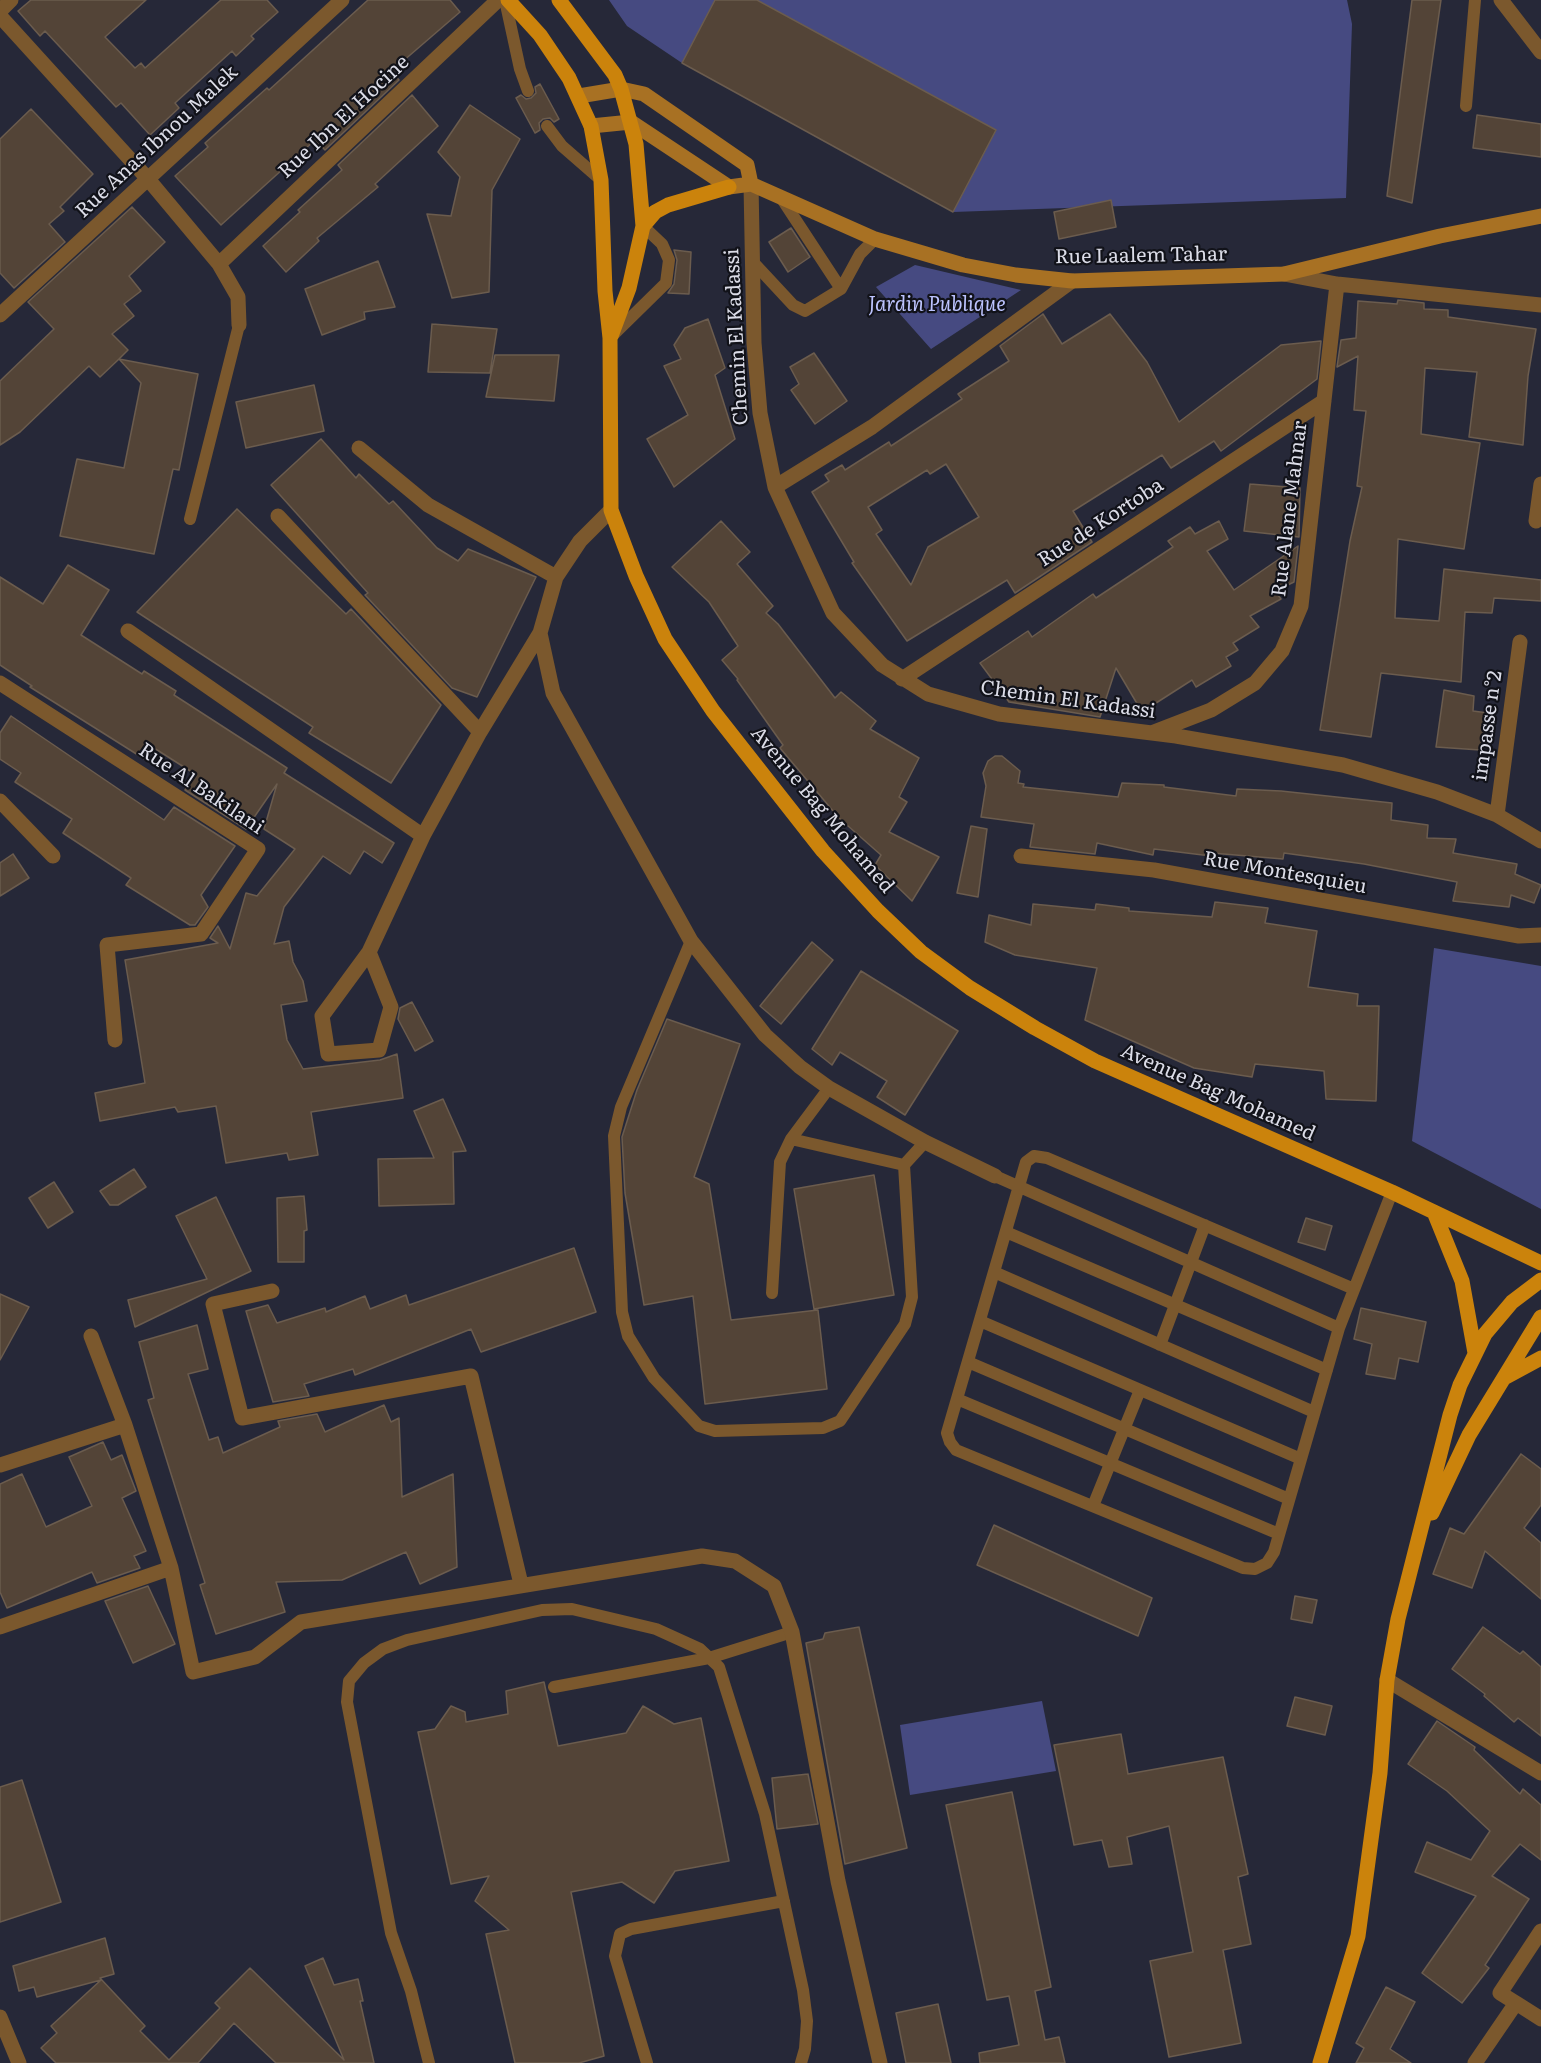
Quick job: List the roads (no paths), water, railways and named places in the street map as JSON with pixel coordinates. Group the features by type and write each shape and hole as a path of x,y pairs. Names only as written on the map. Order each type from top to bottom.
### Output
{"main road":[{"path":"507,0 540,35 579,96 591,126 601,180 605,291 610,338"},
{"path":"559,0 604,57 621,90 631,122 643,226 628,288 610,338"},
{"path":"579,96 621,90 644,94 747,165 751,184 729,187 668,205 655,212 643,226"},
{"path":"591,126 631,122 729,187"},
{"name":"Rue Laalem Tahar","path":"751,184 875,239 963,265 1016,275 1072,281 1284,274 1440,236 1541,216"},
{"name":"Avenue Bag Mohamed","path":"610,338 611,510 636,576 665,639 713,711 823,851 878,911 921,952 970,988 1095,1061 1392,1192 1541,1263"},
{"path":"1434,1212 1462,1281 1475,1353"},
{"path":"1320,2063 1358,1936 1380,1773 1387,1680 1398,1619 1450,1415 1485,1334 1512,1302 1541,1280"},
{"path":"1415,1552 1469,1435 1541,1317"},
{"path":"1504,1379 1541,1358"}],"street":[{"path":"0,11 11,0"},
{"name":"Rue Anas Ibnou Malek","path":"0,315 342,0"},
{"name":"Rue Ibn El Hocine","path":"219,264 498,0"},
{"path":"1501,0 1541,52"},
{"path":"0,16 148,179 219,264 238,297 239,325"},
{"name":"Chemin El Kadassi","path":"751,184 759,413 775,487 833,613 882,665 927,694 999,714 1151,734 1343,765 1437,792 1497,815 1541,841"},
{"path":"1284,274 1337,284 1541,305"},
{"path":"775,487 872,427 1072,281"},
{"name":"Rue Alane Mahnar","path":"1151,734 1211,710 1255,683 1282,651 1301,606 1337,284"},
{"name":"Rue de Kortoba","path":"902,679 1324,401"},
{"path":"359,448 428,505 556,577"},
{"path":"1536,521 1541,484"},
{"path":"369,952 391,1007 379,1050 328,1054 322,1016 369,952 423,836 480,732 540,633 556,577 580,541 611,510"},
{"path":"278,516 480,732"},
{"path":"128,632 423,836"},
{"path":"540,633 553,693 691,941 765,1035 800,1067 829,1088 926,1142 994,1176"},
{"name":"impasse n°2","path":"1497,815 1520,642"},
{"name":"Rue Al Bakilani","path":"0,684 258,849 201,934 107,945 115,1040"},
{"path":"0,801 53,856"},
{"name":"Rue Montesquieu","path":"1021,856 1154,870 1519,936 1541,935"},
{"path":"272,1291 213,1304 242,1418 471,1376 521,1584"},
{"path":"91,1336 125,1425 171,1569 193,1672 255,1657 301,1622 702,1556 735,1562 774,1586 792,1632 838,1881 880,2063"},
{"path":"0,1465 125,1425"},
{"path":"0,1627 171,1569"},
{"path":"1387,1680 1541,1773"},
{"path":"1541,1931 1500,1993 1541,2019"},
{"path":"1475,2063 1516,2002"},
{"path":"0,2017 19,2063"}],"lane":[{"path":"507,0 520,69 528,91"},
{"path":"1466,106 1476,0"},
{"path":"547,126 562,146 601,180"},
{"path":"782,199 841,289"},
{"path":"610,338 666,284 669,260 662,244 643,226"},
{"path":"753,262 798,309 805,311 841,289 860,254 875,239"},
{"path":"190,519 239,325"},
{"path":"691,941 621,1107 614,1136 622,1312 628,1336 654,1378 699,1426 716,1431 824,1428 840,1421 905,1324 912,1297 904,1165 926,1142"},
{"path":"772,1293 780,1162 791,1139 829,1088"},
{"path":"791,1139 904,1165"},
{"path":"1354,1288 1047,1158 1034,1156 1026,1162 957,1399 948,1433 950,1442 956,1450 1243,1568 1255,1569 1267,1563 1274,1552 1339,1329 1392,1192"},
{"path":"994,1176 1339,1329"},
{"path":"1160,1345 1205,1225"},
{"path":"1006,1232 1327,1370"},
{"path":"994,1272 1314,1412"},
{"path":"980,1321 1301,1459"},
{"path":"968,1362 1289,1499"},
{"path":"1093,1506 1140,1390"},
{"path":"957,1399 1279,1534"},
{"path":"429,2063 411,1991 391,1933 346,1702 349,1681 364,1663 383,1649 407,1641 542,1610 572,1609 656,1629 700,1649 719,1667 756,1779 784,1901 807,2021 806,2049 801,2063"},
{"path":"554,1687 709,1658 792,1632"},
{"path":"647,2063 615,1956 620,1935 631,1929 784,1901"}],"park label":[{"name":"Jardin Publique","path":"937,305"}]}
